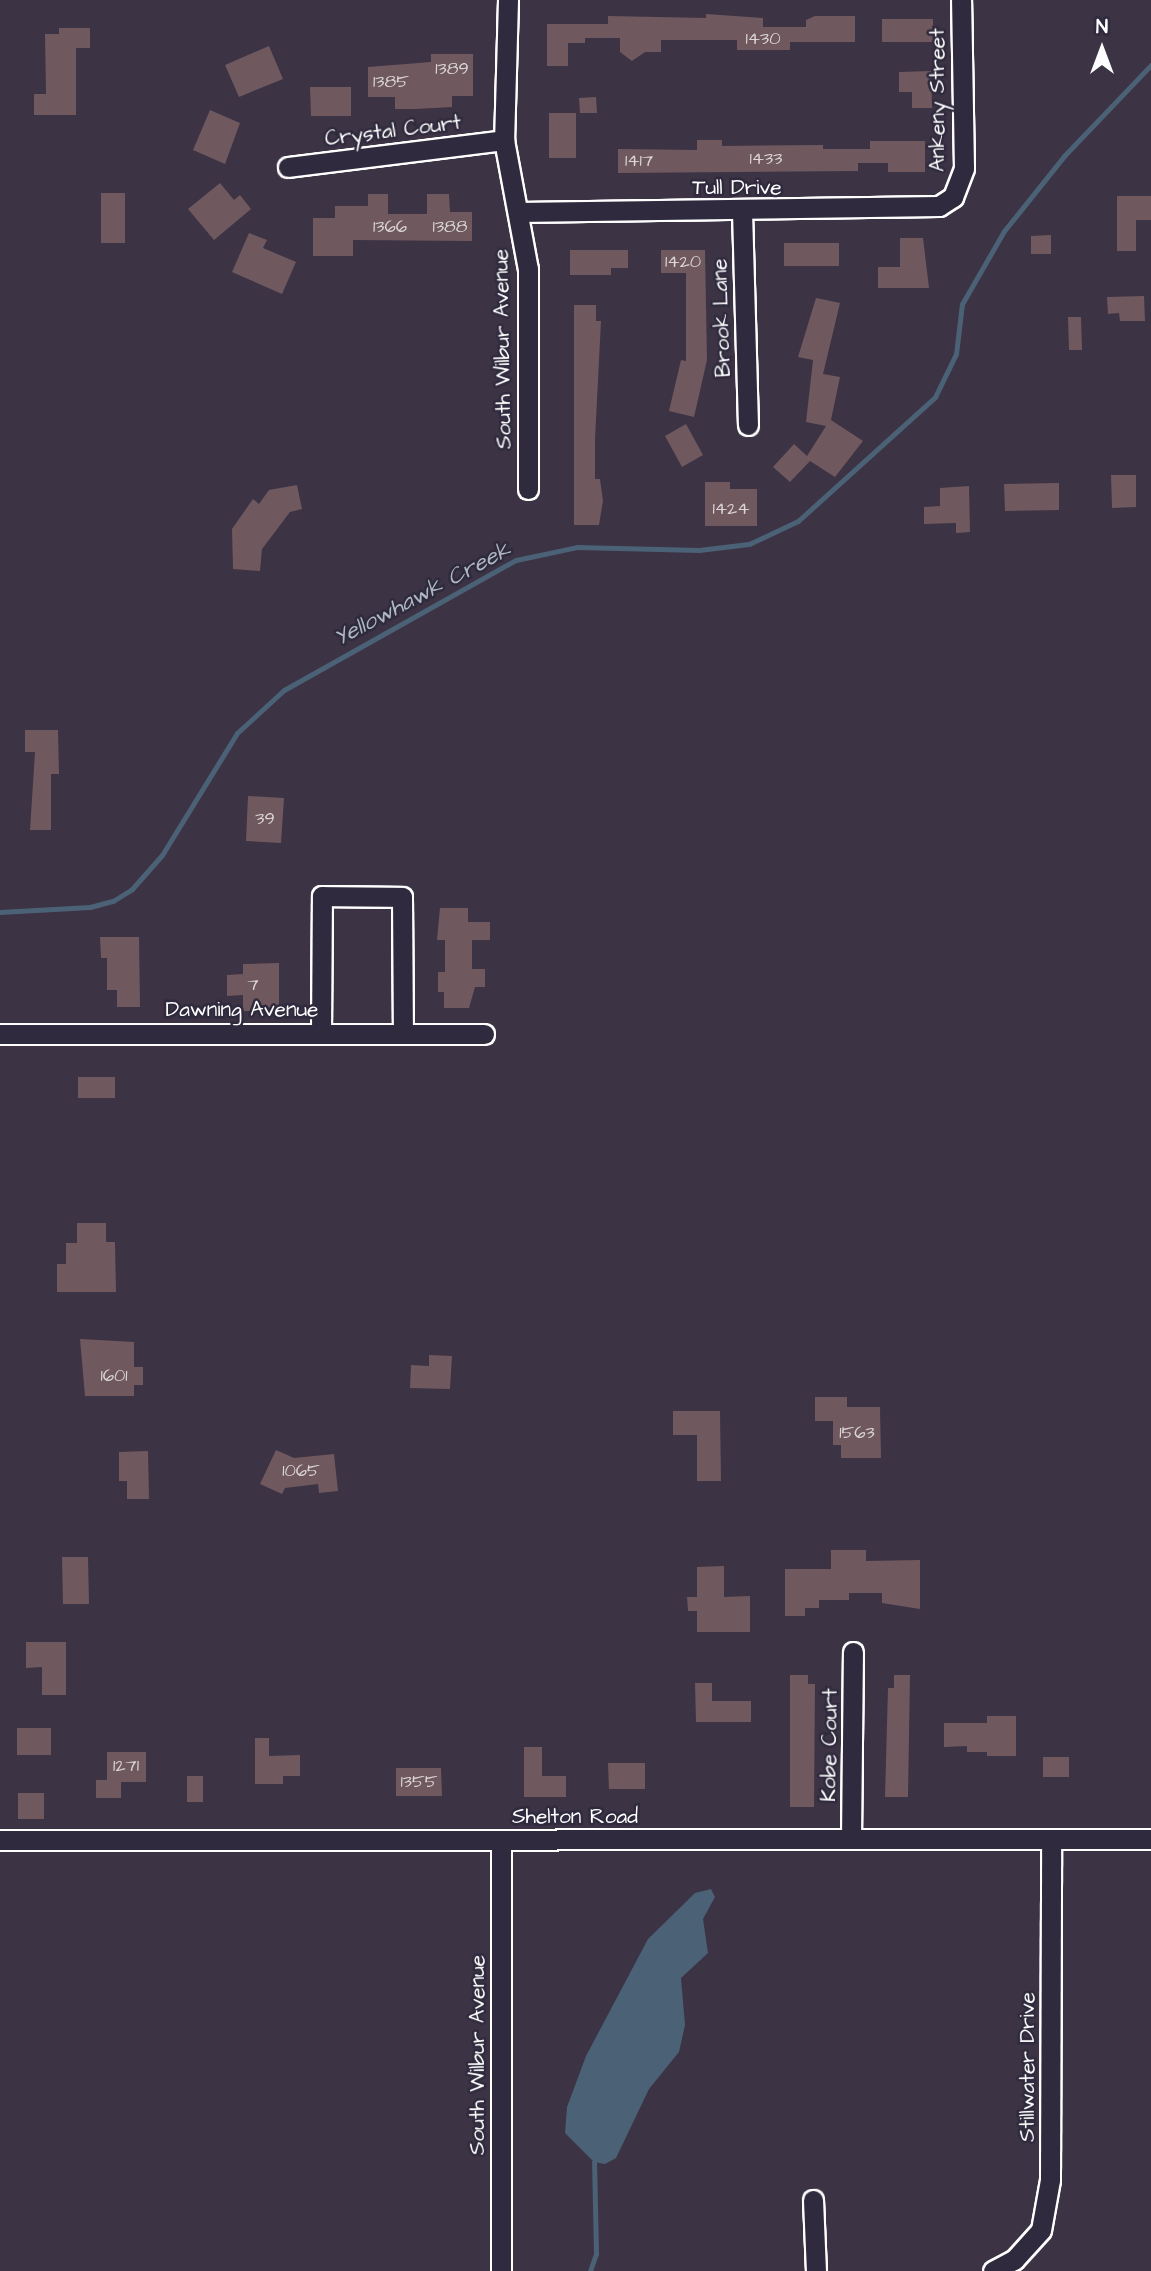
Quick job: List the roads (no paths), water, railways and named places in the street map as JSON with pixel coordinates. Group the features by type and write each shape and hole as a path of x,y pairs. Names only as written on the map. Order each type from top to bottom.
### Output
{"street":[{"name":"South Wilbur Avenue","path":"508,0 504,140 518,212 530,305 528,489"},
{"name":"Ankeny Street","path":"953,197 964,168 961,0"},
{"name":"Crystal Court","path":"288,167 504,140"},
{"name":"Tull Drive","path":"518,212 919,210 953,197"},
{"name":"Brook Lane","path":"742,211 748,425"},
{"path":"321,1032 323,896 402,897 403,1031"},
{"name":"Dawning Avenue","path":"0,1034 403,1031 484,1034"},
{"name":"Kobe Court","path":"851,1839 853,1652"},
{"name":"Stillwater Drive","path":"993,2271 1014,2259 1041,2230 1050,2180 1051,1839"},
{"name":"Shelton Road","path":"0,1840 1151,1839"},
{"name":"South Wilbur Avenue","path":"501,1840 501,2271"},
{"path":"813,2200 816,2271"}],"water":[{"path":"711,1889 715,1897 703,1919 708,1953 681,1978 685,2025 679,2052 649,2089 616,2158 605,2164 594,2162 565,2133 567,2107 586,2056 648,1939 695,1893"}],"waterway":[{"name":"Yellowhawk Creek","path":"0,912 90,907 113,901 132,889 162,855 237,733 284,690 516,560 577,547 699,550 749,544 798,521 935,397 956,354 962,304 1004,231 1064,156 1151,65"},
{"path":"590,2271 596,2254 594,2162"}]}
